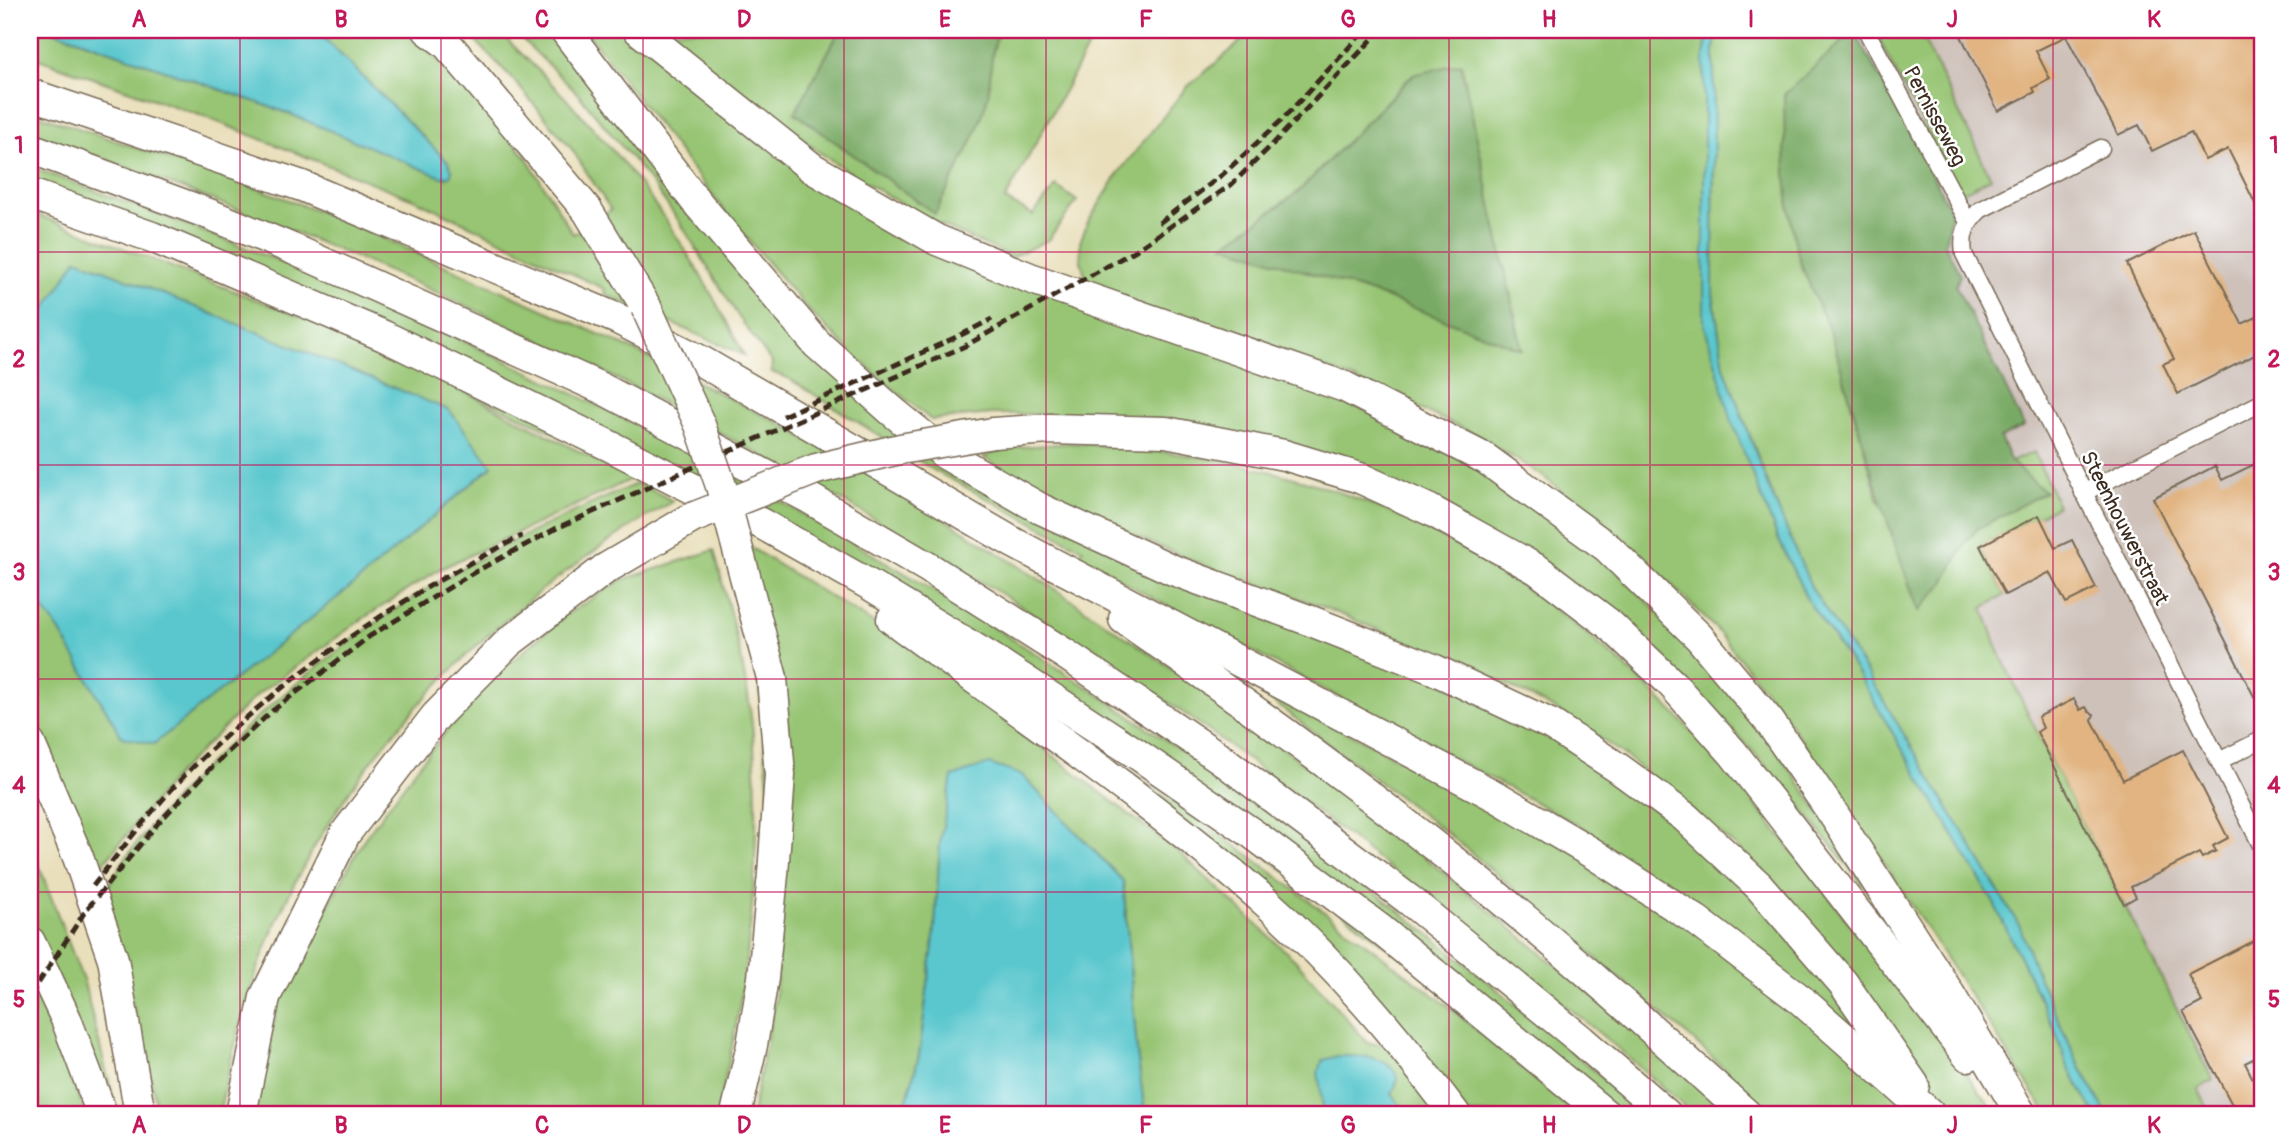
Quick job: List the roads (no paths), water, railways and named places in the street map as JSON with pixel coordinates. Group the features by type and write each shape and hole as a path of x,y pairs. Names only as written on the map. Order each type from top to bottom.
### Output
{"highway":[{"path":"428,30 447,44 587,209 646,307 700,425 738,544 772,678 780,775 763,978 752,1045 736,1114"},
{"path":"565,30 694,199 817,344 945,454 1041,509 1173,570 1445,674 1552,725 1618,768 1685,817 1759,886 1843,983 1932,1114"},
{"path":"639,30 812,168 937,240 1030,278 1345,387 1486,459 1608,548 1699,637 1769,721 1947,990 2019,1114"},
{"path":"30,94 302,186 618,319 713,368 1014,543 1499,798 1592,853 1696,920 1801,1000 1932,1114"},
{"path":"30,148 209,214 295,250 601,388 809,498 929,568 1065,654 1220,758 1408,899 1581,1040 1666,1114"},
{"path":"30,194 152,237 384,336 610,446 762,524 870,585 989,657 1253,834 1381,930 1605,1114"},
{"path":"241,1114 265,996 345,834 445,706 509,642 605,569 692,518 816,469 900,449 993,433 1051,429 1166,432 1284,455 1360,478 1430,510 1538,570 1609,624 1672,684 1724,743 1809,849 1966,1054 2019,1114"},
{"path":"762,524 1085,758 1207,852 1270,906 1353,989 1455,1114"},
{"path":"1014,543 1248,705 1458,864 1620,1000 1746,1114"},
{"path":"30,744 78,857 113,959 140,1114"},
{"path":"30,795 86,919 127,1045"},
{"path":"30,942 66,1019 102,1114"}],"street":[{"name":"Pernisseweg","path":"1866,30 1968,222"},
{"path":"1968,222 1980,210 2101,148"},
{"name":"Steenhouwerstraat","path":"1968,222 1962,240 1964,254 2263,849"},
{"path":"2083,492 2263,402"},
{"path":"2219,761 2263,739"}],"water":[{"path":"51,30 316,30 448,162 452,170 450,176 441,177 290,114"},
{"path":"1708,30 1717,30 1714,49 1713,294 1724,367 1768,486 1812,589 1870,678 2020,927 2040,981 2081,1069 2107,1114 2095,1114 2068,1067 2055,1030 1994,903 1851,663 1808,601 1777,536 1732,422 1704,323 1704,57"},
{"path":"77,259 449,410 492,466 363,577 154,744 122,737 59,630 30,592 30,328 33,328"},
{"path":"989,764 1022,775 1123,881 1137,1052 1145,1114 903,1114 919,1056 935,929 940,842 952,777"},
{"path":"1338,1056 1373,1058 1388,1065 1398,1079 1392,1094 1405,1112 1410,1114 1324,1114 1318,1072 1323,1060"}],"railway":[{"path":"1159,223 1222,175 1283,119 1365,30"},
{"path":"30,996 86,910 159,822 272,711 370,636 473,573 557,528 965,346 1136,250 1231,185 1381,30"},
{"path":"783,416 992,319"},
{"path":"93,886 141,825 192,768 267,700 390,611 433,584 522,536"}]}
